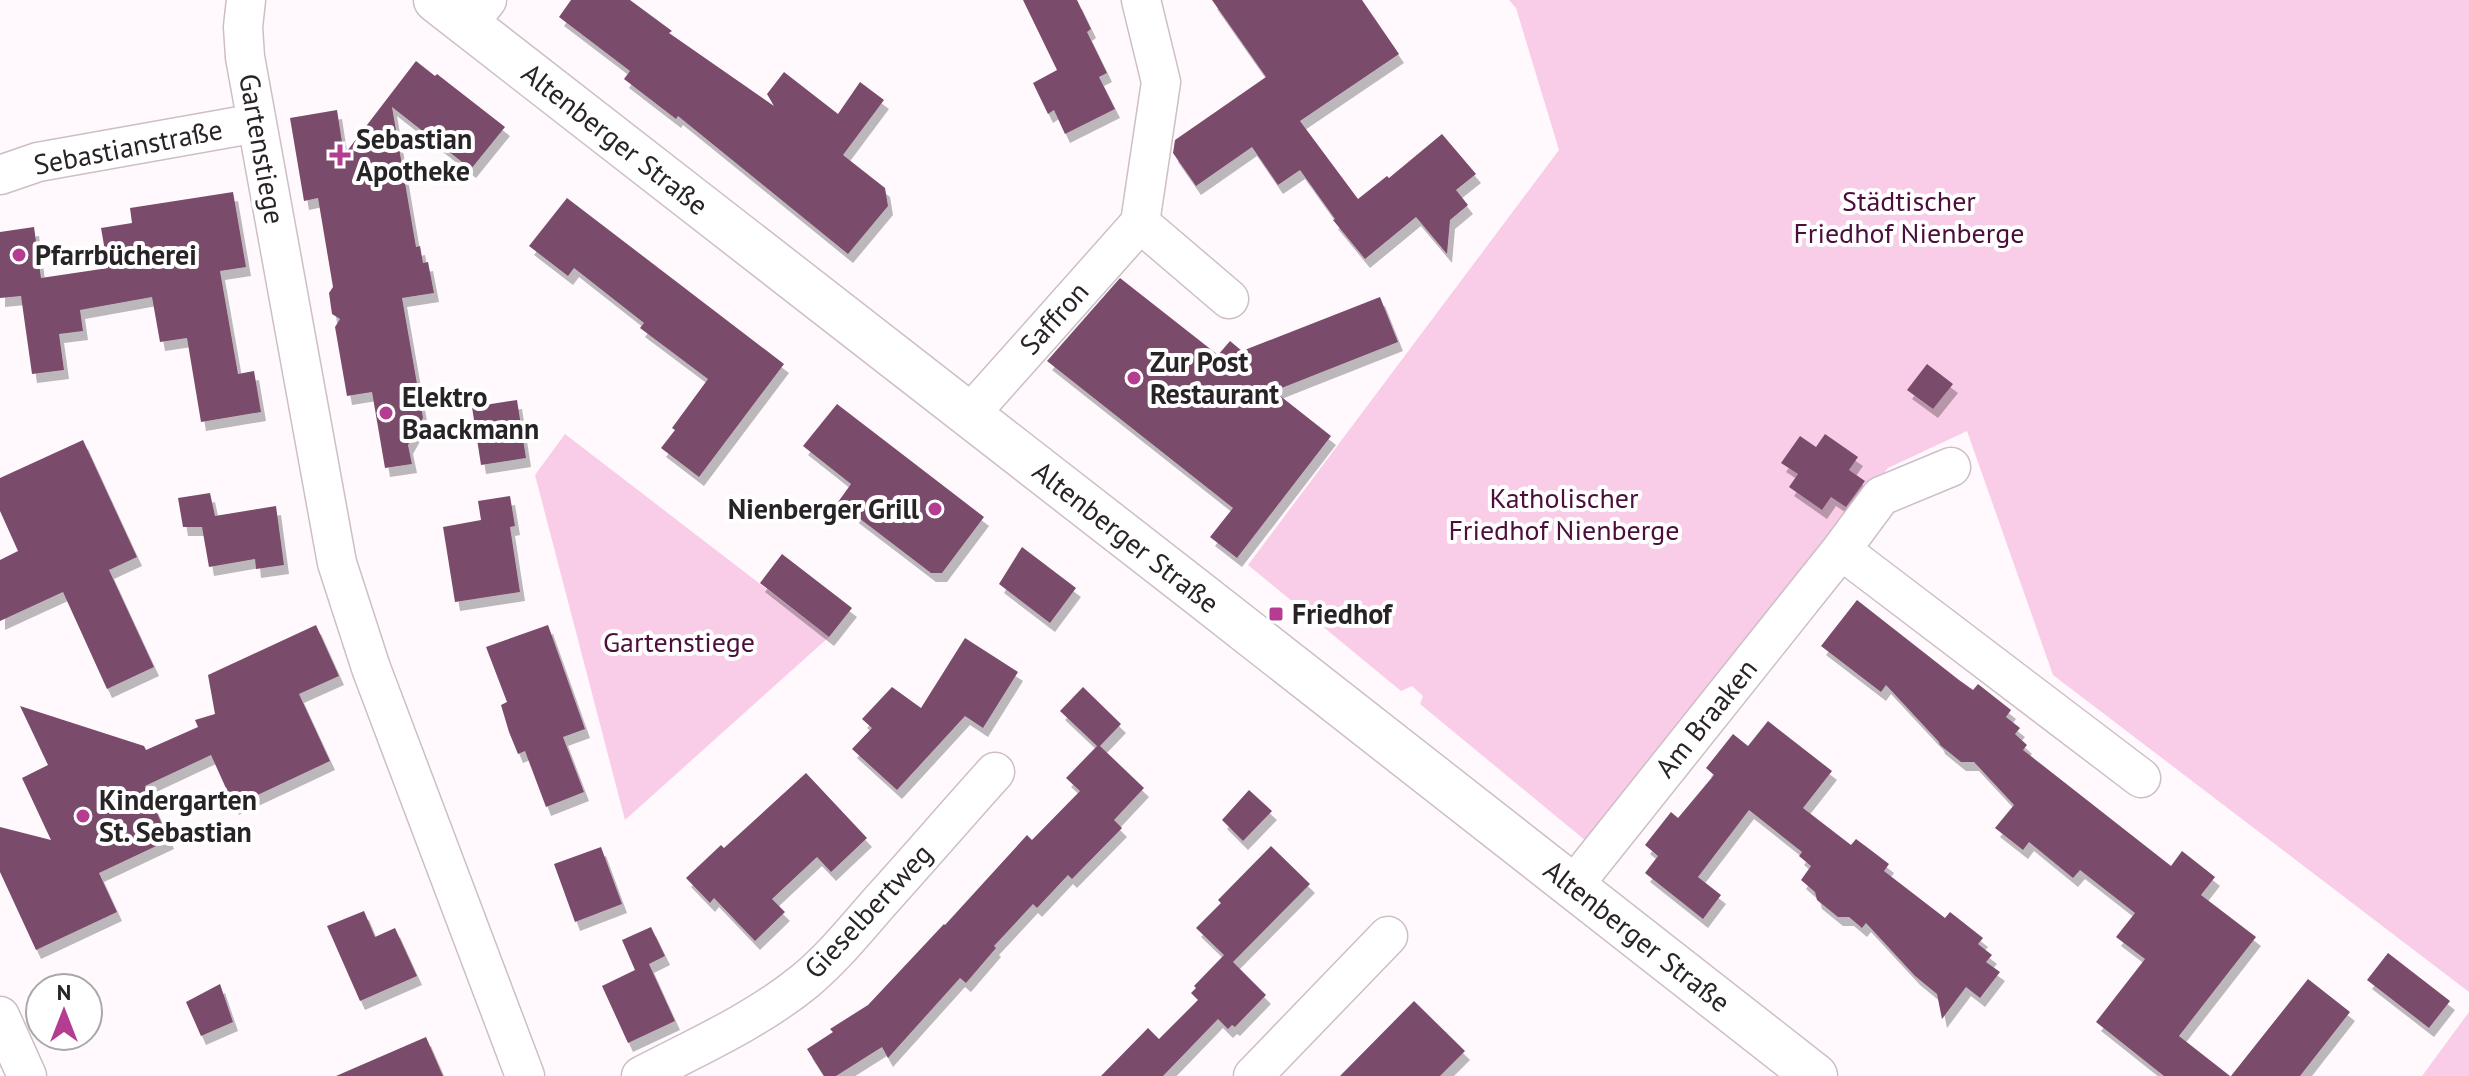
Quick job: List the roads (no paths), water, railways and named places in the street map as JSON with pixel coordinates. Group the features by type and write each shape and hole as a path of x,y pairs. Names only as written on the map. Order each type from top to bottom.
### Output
{"main road":[{"name":"Altenberger Straße","path":"464,8 969,415 1815,1076"}],"street":[{"name":"Gartenstiege","path":"246,0 243,44 337,563 371,668 525,1076"},
{"path":"1141,0 1161,82 1140,223 1229,299"},
{"name":"Sebastianstraße","path":"0,175 38,162 257,123"},
{"name":"Saffron","path":"969,415 1140,223"},
{"name":"Am Braaken","path":"1573,886 1881,496 1951,467"},
{"path":"1841,550 2141,778"},
{"name":"Gieselbertweg","path":"641,1076 771,1006 803,982 836,952 995,772"},
{"path":"1253,1076 1388,936"},
{"path":"0,1016 27,1076"}],"place":[{"name":"Sebastian Apotheke","path":"340,155"},
{"name":"Pfarrbücherei","path":"19,255"},
{"name":"Zur Post Restaurant","path":"1134,378"},
{"name":"Elektro Baackmann","path":"386,413"},
{"name":"Nienberger Grill","path":"935,509"},
{"name":"Friedhof","path":"1276,614"},
{"name":"Kindergarten St. Sebastian","path":"83,816"}],"park label":[{"name":"Städtischer Friedhof Nienberge","path":"1909,217"},
{"name":"Katholischer Friedhof Nienberge","path":"1564,514"}]}
